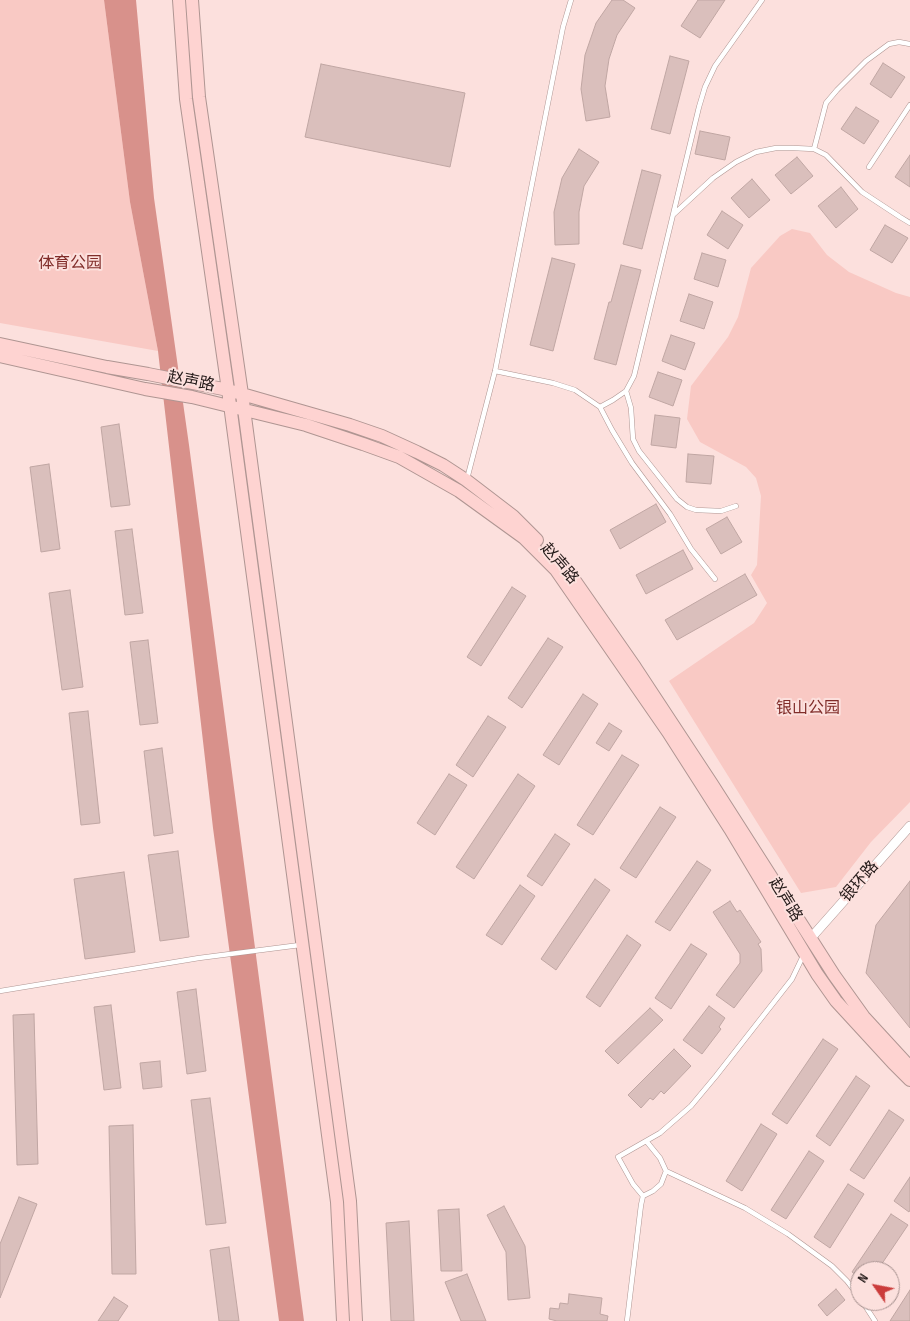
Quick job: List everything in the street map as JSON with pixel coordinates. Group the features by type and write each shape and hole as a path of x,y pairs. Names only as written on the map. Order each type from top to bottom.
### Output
{"main road":[{"path":"179,0 186,99 228,390 337,1202 343,1321"},
{"path":"192,0 199,98 242,394 350,1200 356,1321"},
{"name":"赵声路","path":"0,344 228,390 350,425 382,436 443,466 466,480 513,516 566,568 635,667 707,776 834,975 864,1017 910,1067"},
{"path":"0,356 145,389 192,397 306,425 363,444 399,457 459,491 524,538 556,570 668,732 817,974 836,1001 910,1080"}],"street":[{"name":"银环路","path":"810,939 910,826"}],"lane":[{"path":"466,480 495,371 561,37 571,0"},
{"path":"600,407 626,391 634,376 698,107 705,87 715,66 762,0"},
{"path":"814,149 826,103 837,90 866,61 889,44 898,42 910,44"},
{"path":"870,167 910,105"},
{"path":"673,215 713,178 736,162 756,152 776,148 814,149 826,155 862,192 910,223"},
{"path":"495,371 553,383 575,390 600,407 632,463 670,514 691,549 715,579"},
{"path":"626,391 631,408 634,439 638,451 677,499 687,507 696,510 721,511 736,506"},
{"path":"643,1196 633,1184 618,1157 660,1133 691,1106 792,979 810,939"},
{"path":"0,991 224,955 303,945"},
{"path":"647,1142 660,1158 666,1171 745,1208 788,1234 832,1266 850,1286"},
{"path":"643,1196 662,1184 666,1171"},
{"path":"627,1321 643,1196"}],"green space":[{"name":"体育公园","path":"0,0 104,0 130,202 158,351 0,323"},
{"name":"银山公园","path":"792,229 810,233 827,255 849,272 896,293 910,297 910,802 871,842 836,887 801,893 669,681 754,623 767,603 751,575 757,565 761,496 756,478 746,467 700,442 687,419 691,386 728,337 738,317 751,268 780,236"}],"shaded area":[{"path":"104,0 136,0 154,198 189,445 304,1321 279,1321 213,828 158,351 130,202"}],"building":[{"path":"612,0 623,0 635,8 617,35 609,59 605,86 610,117 586,121 581,89 585,55 596,23"},
{"path":"698,0 725,0 700,38 681,26"},
{"path":"670,56 689,61 670,134 651,129"},
{"path":"883,63 905,77 891,98 870,84"},
{"path":"321,64 465,93 450,167 305,137"},
{"path":"856,107 879,121 864,144 841,129"},
{"path":"700,131 730,137 725,160 695,154"},
{"path":"579,149 599,162 584,186 579,212 579,244 555,245 554,212 562,178"},
{"path":"910,155 910,187 895,177"},
{"path":"797,157 813,176 791,194 775,175"},
{"path":"642,170 661,175 642,249 623,244"},
{"path":"752,179 770,200 749,218 731,198"},
{"path":"841,187 858,209 836,228 818,206"},
{"path":"722,211 743,225 728,249 707,235"},
{"path":"885,225 908,238 892,263 870,250"},
{"path":"702,253 726,260 718,287 694,279"},
{"path":"552,258 575,264 553,351 530,345"},
{"path":"621,265 641,270 616,365 594,359"},
{"path":"689,294 713,302 704,329 680,321"},
{"path":"671,335 695,343 685,370 662,361"},
{"path":"658,372 682,380 673,406 649,397"},
{"path":"655,415 680,418 676,448 651,445"},
{"path":"119,424 130,505 111,507 101,427"},
{"path":"688,454 714,456 711,484 686,482"},
{"path":"49,464 60,549 41,552 30,467"},
{"path":"656,504 666,522 620,549 610,530"},
{"path":"727,517 742,542 721,554 706,529"},
{"path":"132,529 143,613 125,615 115,531"},
{"path":"683,550 693,569 646,594 636,575"},
{"path":"745,574 757,595 677,640 665,620"},
{"path":"512,587 526,596 481,666 467,657"},
{"path":"70,590 83,687 62,690 49,593"},
{"path":"548,638 563,647 522,708 508,698"},
{"path":"148,640 158,723 140,725 130,642"},
{"path":"583,694 598,704 559,765 543,755"},
{"path":"88,711 100,823 81,825 69,713"},
{"path":"488,716 506,727 473,777 456,765"},
{"path":"609,723 622,731 609,751 596,743"},
{"path":"162,748 173,833 154,836 144,751"},
{"path":"622,755 639,765 593,835 577,825"},
{"path":"449,774 467,785 435,835 417,823"},
{"path":"518,774 535,786 474,879 456,867"},
{"path":"660,807 676,817 636,878 620,868"},
{"path":"555,834 570,844 542,886 527,876"},
{"path":"178,851 189,937 160,941 148,855"},
{"path":"697,861 711,870 670,931 655,922"},
{"path":"124,872 135,952 85,959 74,879"},
{"path":"595,879 610,890 556,970 541,959"},
{"path":"910,881 910,1028 866,973 876,925"},
{"path":"520,885 535,896 502,945 486,935"},
{"path":"730,901 737,912 740,910 761,942 758,944 761,949 762,971 734,1008 716,995 740,963 740,954 713,912"},
{"path":"627,935 641,945 600,1007 586,997"},
{"path":"691,944 707,954 671,1009 655,998"},
{"path":"196,989 206,1071 187,1074 177,992"},
{"path":"111,1005 121,1088 104,1090 94,1007"},
{"path":"709,1006 725,1018 719,1027 721,1029 702,1054 683,1040"},
{"path":"650,1008 663,1020 618,1064 605,1051"},
{"path":"34,1014 38,1164 17,1165 13,1015"},
{"path":"823,1039 838,1049 787,1124 772,1114"},
{"path":"674,1049 691,1066 664,1094 661,1091 653,1100 650,1098 641,1108 628,1095"},
{"path":"160,1061 162,1087 143,1089 140,1063"},
{"path":"856,1076 870,1086 830,1146 816,1136"},
{"path":"210,1098 226,1223 206,1225 191,1100"},
{"path":"889,1110 904,1120 864,1179 850,1170"},
{"path":"761,1124 777,1134 742,1191 726,1181"},
{"path":"133,1125 136,1274 112,1274 109,1126"},
{"path":"809,1151 824,1161 786,1219 771,1210"},
{"path":"910,1177 910,1210 909,1212 894,1201"},
{"path":"848,1184 864,1194 830,1248 814,1237"},
{"path":"19,1197 37,1204 0,1298 0,1244"},
{"path":"504,1206 525,1246 530,1298 508,1300 506,1252 487,1215"},
{"path":"459,1209 462,1271 441,1271 438,1210"},
{"path":"891,1214 908,1225 884,1261 859,1261"},
{"path":"409,1221 414,1321 391,1321 386,1223"},
{"path":"229,1247 239,1321 219,1321 210,1250"},
{"path":"467,1274 486,1321 461,1321 445,1282"},
{"path":"836,1289 845,1300 827,1316 818,1305"},
{"path":"910,1290 910,1321 890,1321 896,1311 900,1311 900,1306"},
{"path":"569,1294 602,1298 600,1314 608,1316 607,1321 557,1321 549,1319 550,1308 559,1309 560,1303 568,1304"},
{"path":"114,1297 128,1306 118,1321 98,1321"}]}
